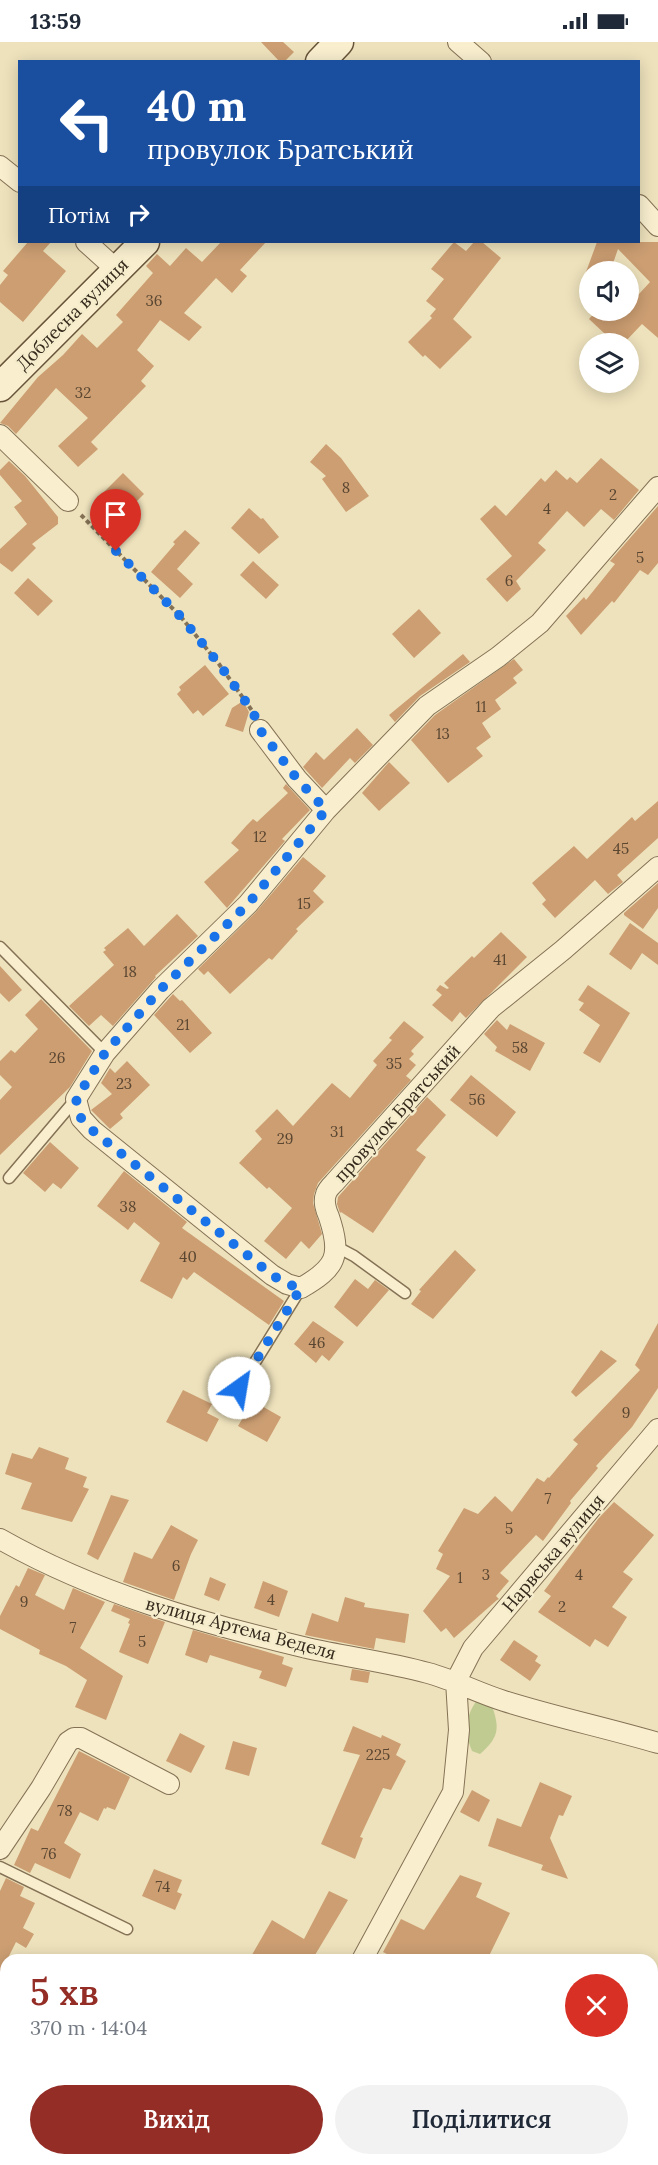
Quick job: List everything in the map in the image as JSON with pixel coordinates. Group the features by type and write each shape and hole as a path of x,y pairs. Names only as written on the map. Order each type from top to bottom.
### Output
{"street":[{"path":"322,60 339,42"},
{"path":"458,42 479,60"},
{"path":"0,166 18,180"},
{"path":"640,206 658,226"},
{"path":"87,243 117,270"},
{"name":"Доблесна вулиця","path":"0,387 144,243"},
{"path":"0,435 68,501"},
{"path":"337,1247 332,1261 322,1276 301,1288 287,1284 272,1275 92,1130 81,1118 76,1099 105,1053 160,990 248,904 326,810 427,706 498,657 540,623 658,487"},
{"path":"260,730 297,779 326,810"},
{"name":"провулок Братський","path":"337,1247 325,1204 325,1195 334,1183 491,1008 563,950 658,867"},
{"name":"Нарвська вулиця","path":"456,1682 473,1648 658,1429"},
{"name":"вулиця Артема Веделя","path":"0,1539 80,1578 150,1606 229,1629 427,1672 503,1701 658,1743"},
{"path":"365,1954 453,1792 459,1730 456,1682"},
{"path":"0,1849 41,1788 68,1742 74,1738 81,1738 169,1784"}],"lane":[{"path":"0,948 105,1053"},
{"path":"9,1178 76,1099"},
{"path":"337,1247 354,1256 405,1293"},
{"path":"239,1388 301,1288"},
{"path":"0,1867 127,1929"}],"path":[{"path":"68,501 181,617 219,664 253,712 260,730"}],"green space":[{"path":"477,1700 491,1703 497,1724 492,1742 480,1754 472,1751 467,1731 470,1712"}],"building":[{"path":"261,42 283,42 294,52 286,60 278,60"},
{"path":"658,242 658,338 642,324 633,333 604,333 591,321 639,321 639,294 650,282 639,271 639,261 630,261 618,249 614,261 590,261 597,243"},
{"path":"27,243 50,243 43,251 66,271 23,322 0,302 0,285 8,275 3,271"},
{"path":"220,243 265,243 240,270 247,276 232,293 216,278 184,313 202,327 189,341 160,320 137,350 154,366 141,381 146,386 91,442 98,449 78,467 58,446 88,418 56,388 16,434 8,426 0,423 38,377 82,334 97,348 123,322 116,315 153,273 146,266 157,254 170,266 186,248 202,262"},
{"path":"453,243 466,251 473,243 483,243 501,258 453,319 472,337 440,369 408,342 432,318 430,316 436,309 426,301 444,279 431,269"},
{"path":"326,444 341,458 369,496 346,512 322,479 326,476 310,462"},
{"path":"601,458 639,490 614,520 601,509 584,527 567,511 538,543 546,550 516,581 521,589 507,602 486,579 512,556 480,519 495,505 506,516 541,478 545,482 556,470 567,480 570,477 577,483"},
{"path":"9,461 25,476 58,517 58,524 32,544 36,548 12,572 0,563 0,549 27,524 14,507 22,501 0,475 0,470"},
{"path":"123,473 144,494 123,515 102,494"},
{"path":"658,506 658,563 648,575 640,570 614,603 612,601 581,635 566,616 584,597 586,600 615,564 610,561"},
{"path":"249,508 261,519 263,518 279,537 259,554 231,528"},
{"path":"185,530 200,543 177,569 193,584 180,598 151,572"},
{"path":"253,561 279,585 266,599 240,575"},
{"path":"28,578 53,601 38,616 14,593"},
{"path":"419,609 441,633 414,658 392,634"},
{"path":"463,654 470,662 420,696 395,722 389,715"},
{"path":"514,659 523,670 513,678 517,683 495,700 501,709 482,723 491,737 476,748 483,756 448,783 411,740 435,715"},
{"path":"205,665 229,694 203,716 198,710 193,714 177,694 181,690 179,687"},
{"path":"243,701 249,712 243,732 225,726 232,708"},
{"path":"357,728 373,745 355,763 350,758 322,788 303,767 316,752 324,760"},
{"path":"389,762 410,783 379,811 362,793"},
{"path":"286,784 310,810 282,839 285,841 227,908 204,882 239,850 231,843 247,825 253,819 257,822 288,793 283,788"},
{"path":"658,801 658,838 617,875 623,882 608,894 595,880 555,918 542,904 546,900 532,883 574,846 587,859 632,817 635,821"},
{"path":"303,857 326,876 313,891 324,902 296,929 298,931 272,960 269,958 230,994 208,971 204,975 198,969 256,912"},
{"path":"658,883 658,908 643,929 624,913"},
{"path":"177,914 198,936 155,976 113,1026 101,1015 89,1026 69,1006 114,965 103,952 106,950 104,948 128,928 144,946"},
{"path":"630,923 658,943 658,965 642,953 631,970 609,954"},
{"path":"501,932 527,957 466,1018 460,1012 452,1022 432,1005 442,995 436,990 440,985 449,988 444,983"},
{"path":"0,966 22,990 9,1002 0,993"},
{"path":"588,985 630,1013 600,1063 583,1053 600,1025 579,1010 584,1003 578,1000"},
{"path":"173,994 180,1001 182,1000 212,1033 190,1053 154,1015"},
{"path":"41,999 92,1051 70,1087 0,1155 0,1100 12,1087 0,1075 0,1061 11,1050 15,1053 38,1029 25,1015"},
{"path":"497,1020 507,1030 510,1024 545,1043 530,1071 495,1051 497,1047 484,1034"},
{"path":"404,1021 424,1037 411,1051 414,1054 409,1059 416,1065 406,1076 411,1080 318,1183 313,1203 322,1234 309,1249 301,1241 286,1259 264,1241 292,1208 239,1163 262,1139 255,1131 277,1109 293,1126 332,1083 350,1098 377,1065 373,1061 392,1040 389,1038"},
{"path":"127,1061 150,1085 120,1114 123,1118 110,1129 91,1110 112,1094 101,1083 110,1068 115,1073"},
{"path":"471,1075 516,1112 497,1137 450,1100"},
{"path":"427,1097 446,1115 416,1150 426,1157 373,1233 340,1213 337,1204 338,1197"},
{"path":"50,1142 79,1168 61,1189 53,1183 45,1192 23,1173"},
{"path":"124,1171 187,1222 182,1228 284,1301 269,1325 194,1272 187,1280 183,1277 172,1299 140,1281 160,1243 134,1222 128,1230 97,1206"},
{"path":"455,1250 476,1270 433,1319 411,1304 421,1291 419,1290"},
{"path":"355,1279 368,1289 375,1280 389,1290 357,1327 334,1307"},
{"path":"313,1321 344,1342 329,1361 322,1355 316,1363 294,1344"},
{"path":"658,1323 658,1388 632,1427 596,1466 598,1468 570,1501 571,1503 543,1541 536,1535 500,1573 509,1581 496,1596 499,1599 454,1638 446,1628 441,1632 423,1611 450,1576 436,1569 443,1554 438,1551 464,1508 478,1514 495,1496 512,1512 537,1478 544,1482 549,1478 578,1444 573,1440 640,1370 635,1365"},
{"path":"601,1350 617,1361 576,1397 571,1392"},
{"path":"183,1390 212,1404 207,1413 219,1419 207,1442 166,1422"},
{"path":"253,1401 281,1417 267,1442 238,1426"},
{"path":"39,1447 69,1458 65,1469 87,1477 83,1487 89,1489 72,1522 21,1509 32,1483 5,1474 12,1453 32,1459"},
{"path":"111,1495 129,1500 98,1560 87,1554"},
{"path":"614,1502 654,1535 623,1572 633,1579 612,1607 627,1617 608,1647 595,1639 590,1647 538,1612 551,1596 544,1591 598,1519"},
{"path":"171,1525 198,1540 174,1600 123,1582 134,1552 152,1559"},
{"path":"28,1568 45,1575 35,1595 64,1610 73,1588 105,1602 80,1648 123,1676 106,1720 75,1707 87,1680 66,1666 39,1654 40,1650 0,1629 0,1616"},
{"path":"210,1577 226,1584 219,1601 204,1595"},
{"path":"263,1581 288,1591 279,1617 254,1608"},
{"path":"345,1597 365,1603 364,1607 409,1614 405,1643 376,1638 374,1649 305,1635 312,1613 338,1622"},
{"path":"114,1604 165,1622 148,1664 119,1652 130,1619 111,1611"},
{"path":"193,1630 284,1657 282,1664 293,1668 286,1687 259,1678 262,1671 210,1655 207,1663 185,1655"},
{"path":"514,1640 538,1656 535,1661 541,1665 530,1681 500,1660"},
{"path":"352,1669 370,1672 368,1683 350,1680"},
{"path":"353,1726 401,1744 396,1755 406,1761 391,1790 383,1788 360,1837 363,1838 355,1859 321,1844 360,1755 343,1751"},
{"path":"180,1733 205,1746 191,1773 166,1761"},
{"path":"233,1741 257,1748 249,1776 225,1769"},
{"path":"79,1751 130,1777 115,1810 104,1808 98,1821 80,1812 64,1843 81,1854 70,1879 35,1863 30,1873 14,1865 31,1828 38,1831"},
{"path":"540,1782 572,1796 563,1816 559,1815 550,1838 568,1879 541,1870 543,1865 488,1846 497,1818 521,1827"},
{"path":"472,1790 490,1800 479,1822 460,1812"},
{"path":"154,1869 182,1880 177,1892 182,1894 175,1910 142,1896"},
{"path":"460,1875 482,1883 476,1897 510,1913 490,1954 387,1954 383,1952 401,1919 424,1930"},
{"path":"6,1878 24,1887 20,1896 35,1903 23,1928 34,1934 26,1948 16,1942 10,1954 0,1954 0,1891"},
{"path":"329,1891 348,1900 316,1954 252,1954 272,1920 304,1939"}],"route":[{"path":"116,551 181,617 219,664 253,712 260,730 297,779 326,810 248,904 160,990 105,1053 76,1099 81,1118 92,1130 272,1275 287,1284 301,1288 239,1388"}]}
